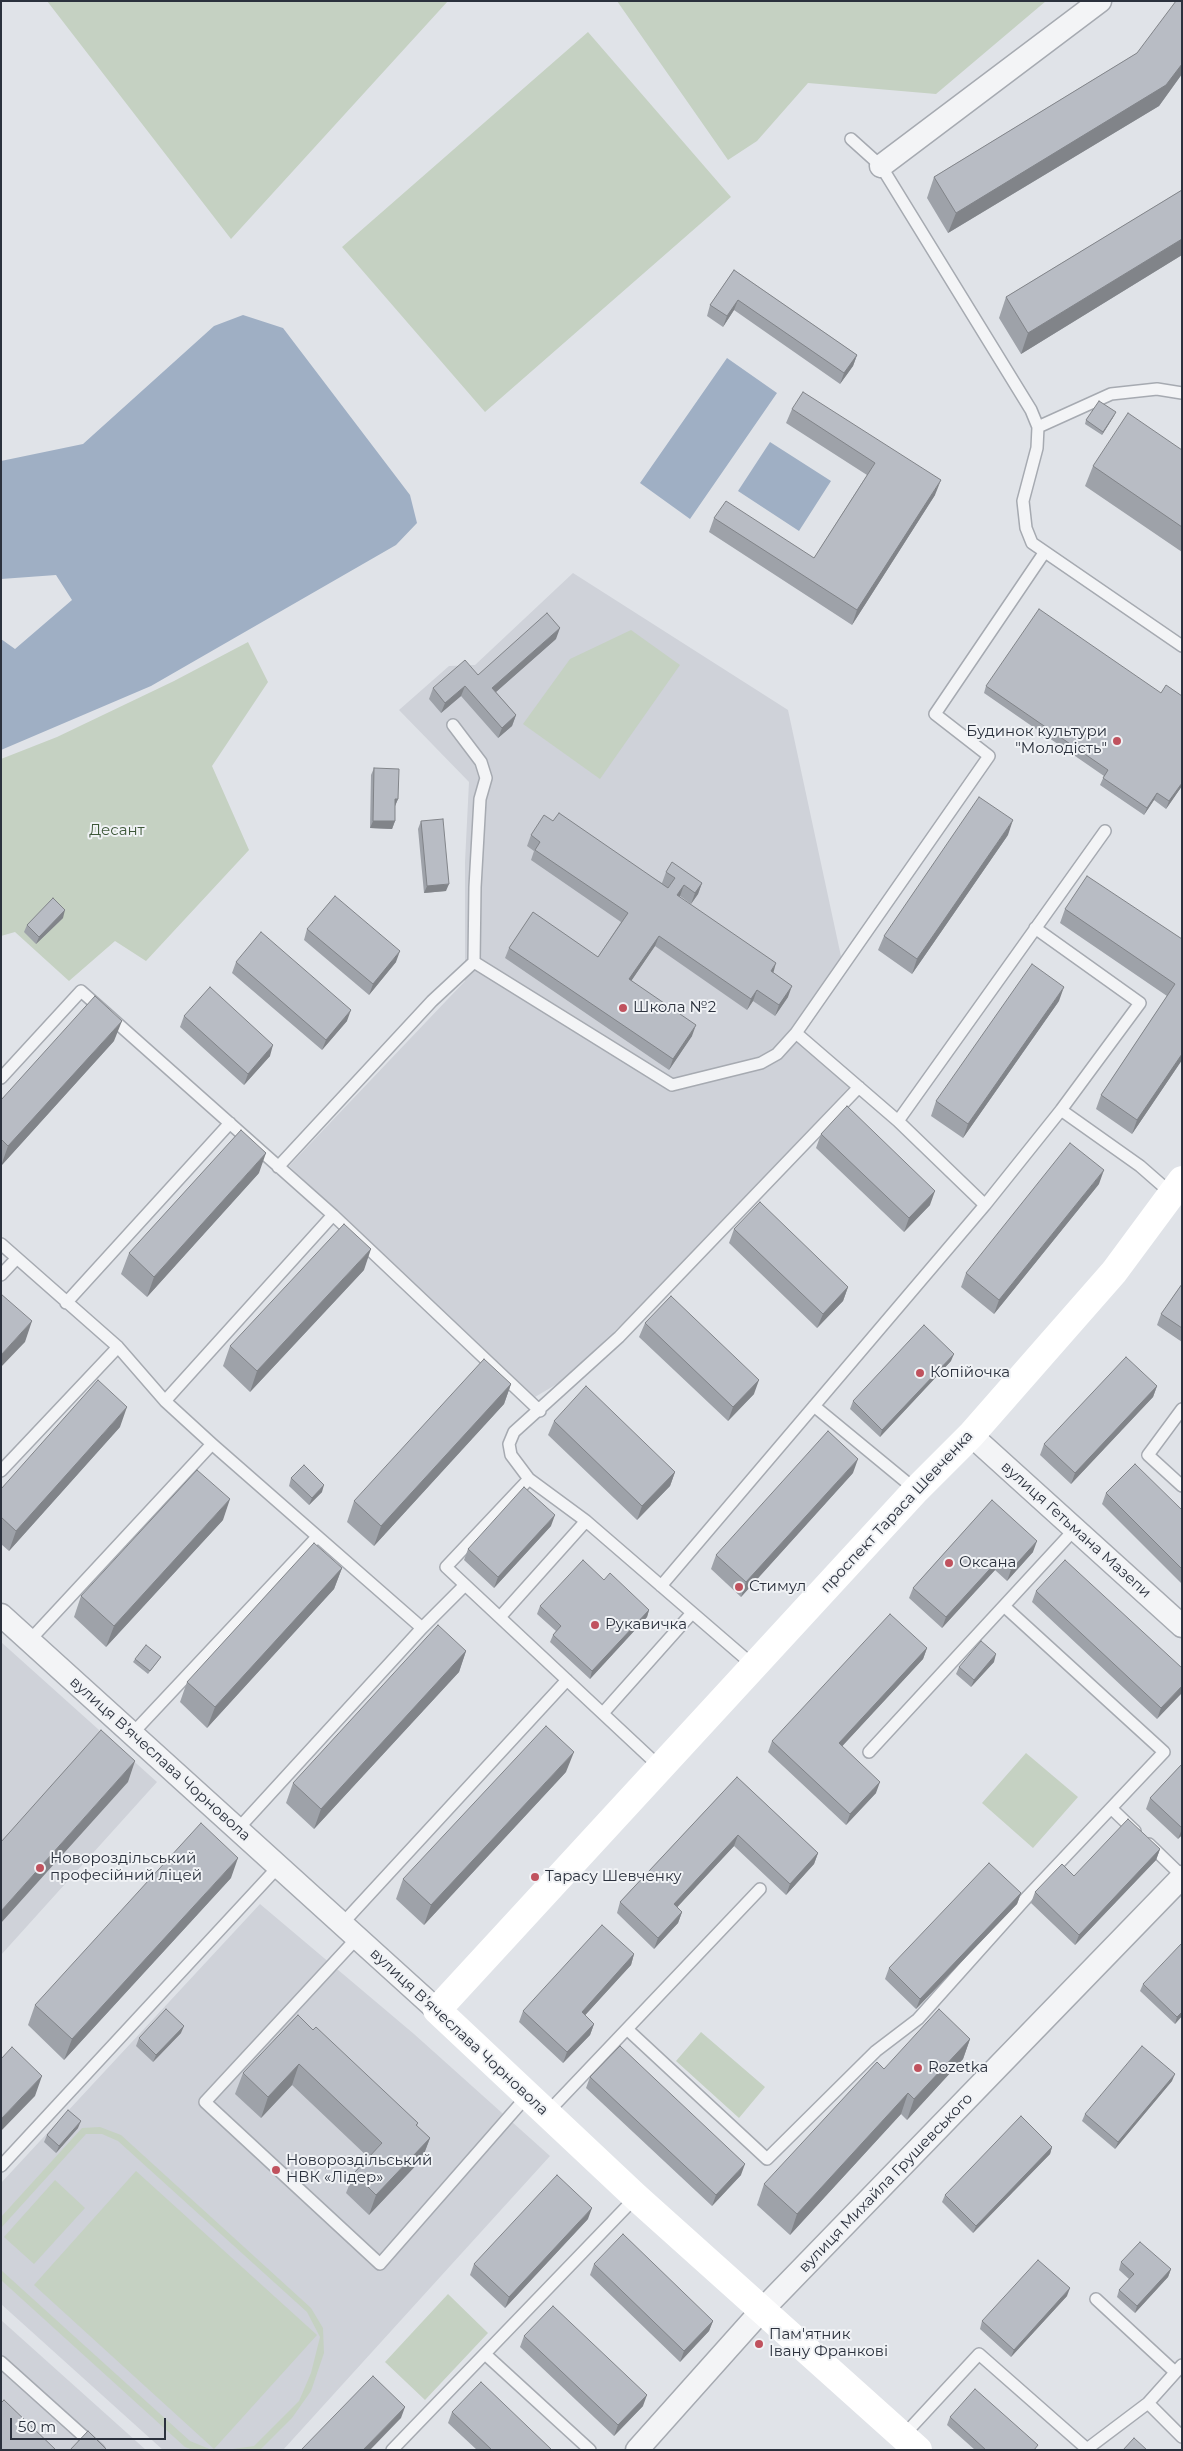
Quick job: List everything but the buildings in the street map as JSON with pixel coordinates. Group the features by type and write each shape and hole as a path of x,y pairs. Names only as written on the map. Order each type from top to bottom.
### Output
{"street":[{"path":"881,166 1100,1"},
{"name":"проспект Тараса Шевченка","path":"437,2010 916,1490 971,1435 1114,1272 1177,1187"},
{"name":"вулиця Гетьмана Мазепи","path":"971,1435 1182,1626"},
{"name":"вулиця Вʼячеслава Чорновола","path":"1,1615 131,1735 437,2010 636,2198 910,2443"},
{"name":"вулиця Михайла Грушевського","path":"637,2450 763,2310 1182,1876"}],"lane":[{"path":"851,139 881,166 1016,385 1038,427 1037,448 1024,500 1026,528 1032,543 1182,646"},
{"path":"1038,427 1111,394 1157,389 1182,393"},
{"path":"474,962 670,1085 683,1084 761,1063 777,1054 796,1033 989,756 935,714 1044,553"},
{"path":"278,1167 432,1001 474,962 475,886 480,799 486,778 481,762 453,725"},
{"path":"898,1121 1104,831"},
{"path":"661,1586 985,1205 1061,1110 1140,1003 1035,928"},
{"path":"1,1078 81,991 333,1215 540,1411"},
{"path":"796,1033 898,1121 985,1205"},
{"path":"754,1666 586,1521 529,1479 511,1455 509,1444 514,1432 540,1411 619,1338 859,1087"},
{"path":"1061,1110 1140,1166 1177,1187"},
{"path":"66,1303 230,1123"},
{"path":"165,1401 333,1215"},
{"path":"1,1244 118,1347 165,1401 212,1444 317,1538 422,1628"},
{"path":"1,1275 17,1258"},
{"path":"1,1471 118,1347"},
{"path":"814,1406 916,1490"},
{"path":"1182,1408 1148,1455 1182,1486"},
{"path":"30,1640 212,1444"},
{"path":"529,1479 446,1567 661,1768"},
{"path":"500,1617 586,1521"},
{"path":"869,1752 1074,1530"},
{"path":"131,1735 317,1538"},
{"path":"237,1830 422,1628 465,1585"},
{"path":"628,2030 767,2159 876,2051 918,2019 1028,1896 1164,1752 1005,1606"},
{"path":"603,1714 692,1613"},
{"path":"567,1680 205,2102 380,2264 537,2104 628,2030 760,1889"},
{"path":"1112,1809 1182,1876"},
{"path":"1,2166 278,1866"},
{"path":"392,2450 636,2198"},
{"path":"910,2443 979,2354 1087,2449 1148,2403 1178,2368 1096,2299"},
{"path":"484,2354 590,2450"},
{"path":"1,2362 99,2450"},
{"path":"1148,2403 1182,2437"}],"shaded area":[{"name":"Школа №2","path":"573,573 788,710 842,961 788,1035 851,1085 642,1305 562,1381 535,1397 289,1166 465,981 465,862 469,782 399,710 449,666 475,665"},
{"name":"Новороздільський професійний ліцей","path":"1,1642 157,1782 1,1955"},
{"name":"Новороздільський НВК «Лідер»","path":"260,1904 414,2034 550,2156 283,2450 163,2450 1,2304 1,2183"},
{"path":"1,2320 146,2450 1,2450"}],"green space":[{"path":"47,1 448,1 231,239"},
{"path":"617,1 1046,1 936,94 808,83 757,141 728,160"},
{"path":"588,32 731,197 485,412 342,247"},
{"path":"631,630 680,665 600,779 523,724 570,659"},
{"name":"Десант","path":"248,642 268,682 212,766 249,850 146,961 115,941 69,981 15,932 1,936 1,759 57,737 174,681"},
{"path":"1026,1753 1078,1797 1033,1848 982,1803"},
{"path":"701,2032 765,2087 739,2118 676,2061"},
{"path":"100,2127 121,2135 311,2308 323,2328 324,2353 311,2391 292,2418 261,2449 226,2450 254,2446 299,2401 311,2373 320,2337 307,2312 118,2141 102,2134 86,2134 1,2228 1,2217 82,2128"},
{"path":"136,2171 317,2335 214,2449 34,2285"},
{"path":"55,2180 85,2208 34,2264 4,2237"},
{"path":"1,2270 190,2441 212,2450 193,2450 185,2447 1,2280"},
{"path":"448,2294 488,2333 425,2400 385,2362"}],"water":[{"path":"243,315 283,328 410,495 417,523 396,545 151,686 1,750 1,639 15,649 72,600 56,575 1,579 1,461 83,444 214,326"},
{"path":"727,358 777,393 690,519 640,483"},
{"path":"770,442 831,481 799,531 738,491"}],"place":[{"name":"Будинок культури \"Молодість\"","path":"1117,741"},
{"name":"Школа №2","path":"623,1008"},
{"name":"Копійочка","path":"920,1373"},
{"name":"Оксана","path":"949,1563"},
{"name":"Стимул","path":"739,1587"},
{"name":"Рукавичка","path":"595,1625"},
{"name":"Новороздільський професійний ліцей","path":"40,1868"},
{"name":"Тарасу Шевченку","path":"535,1877"},
{"name":"Rozetka","path":"918,2068"},
{"name":"Новороздільський НВК «Лідер»","path":"276,2170"},
{"name":"Пам'ятник Івану Франкові","path":"759,2344"}]}
